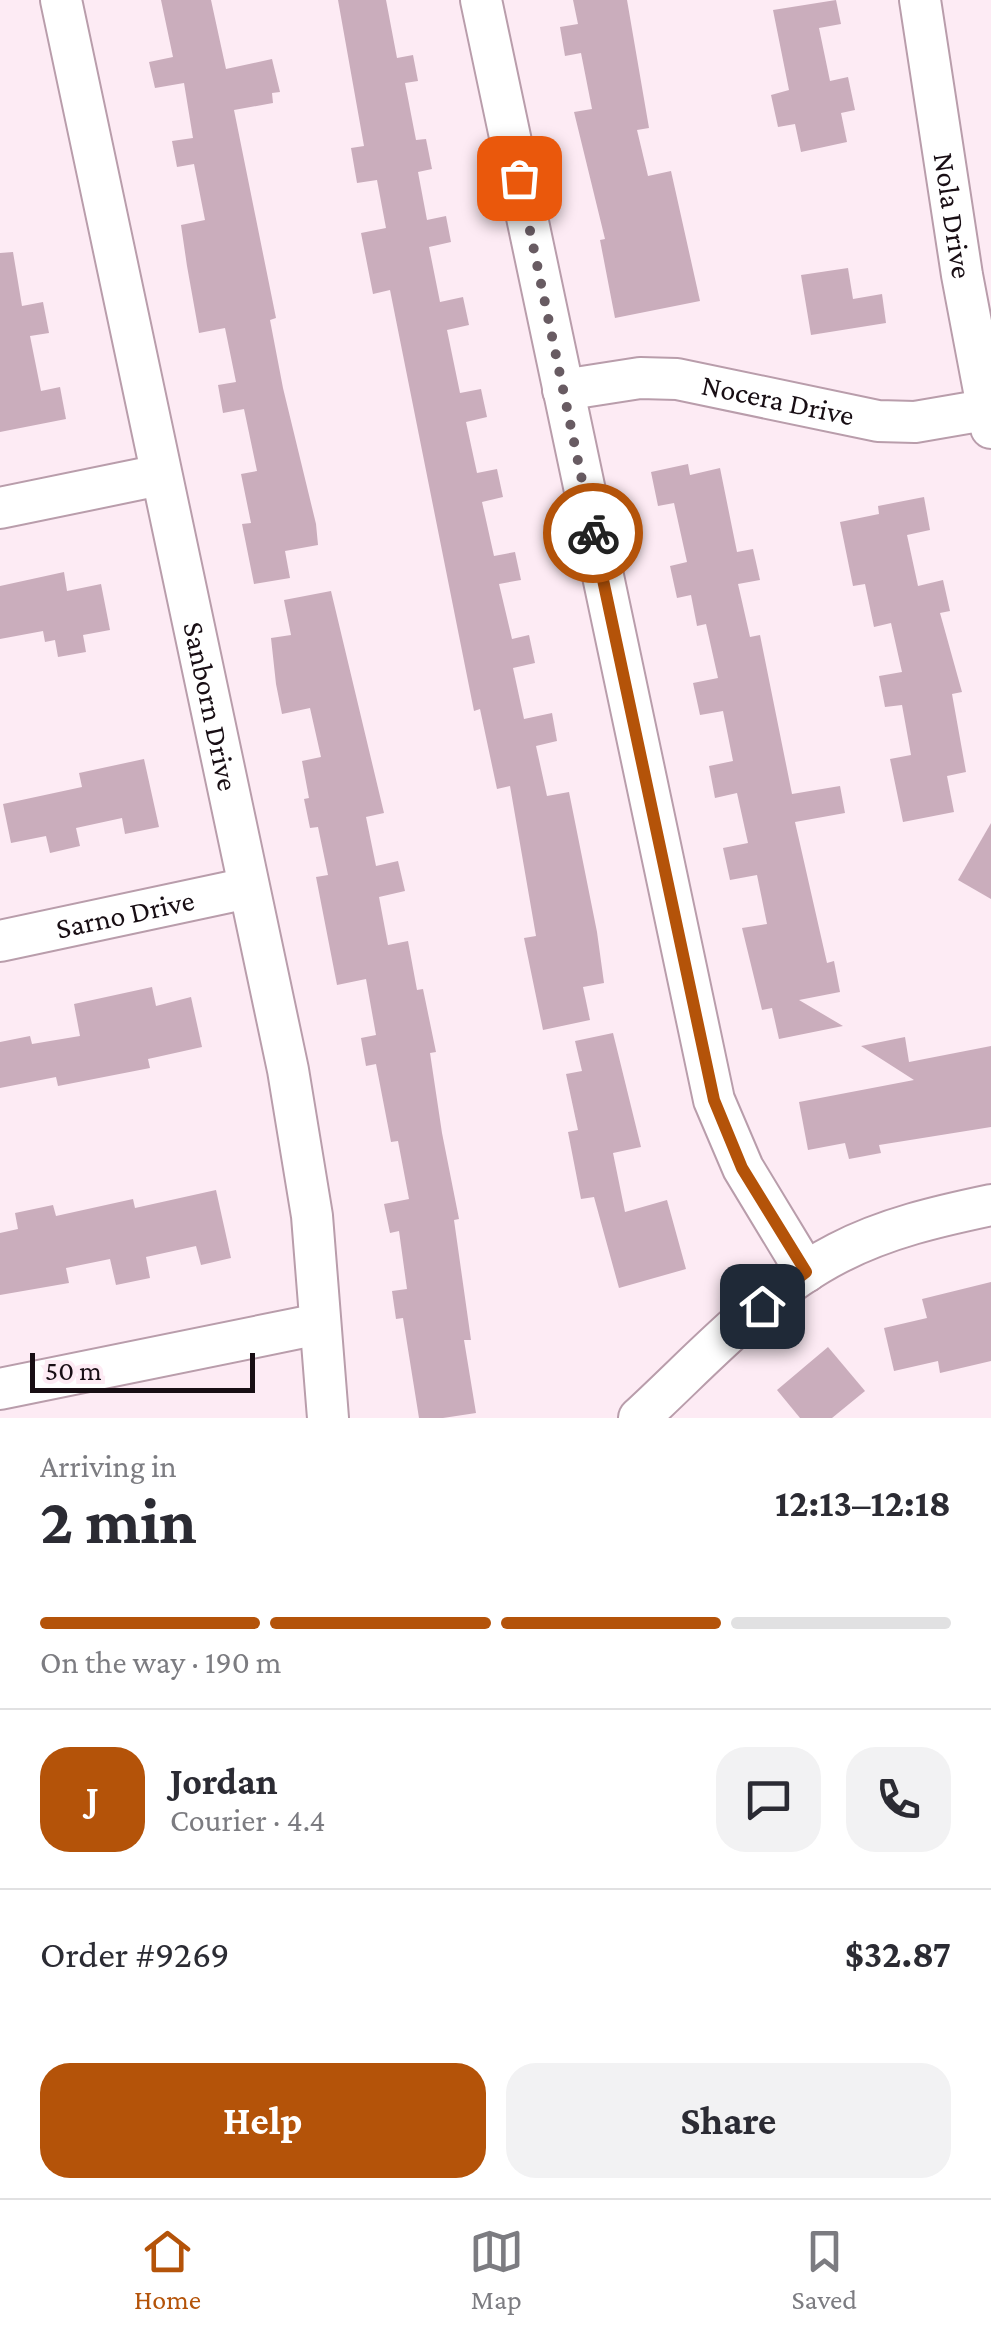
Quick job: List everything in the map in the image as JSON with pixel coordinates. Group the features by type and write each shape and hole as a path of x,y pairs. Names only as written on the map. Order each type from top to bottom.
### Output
{"street":[{"name":"Sanborn Drive","path":"61,0 302,1147 328,1418"},
{"path":"482,0 714,1100 742,1168 806,1272"},
{"name":"Nola Drive","path":"920,0 990,416"},
{"name":"Nocera Drive","path":"564,390 640,378 677,379 878,421 990,416"},
{"path":"0,508 160,476"},
{"name":"Sarno Drive","path":"0,941 248,888"},
{"path":"639,1418 745,1320 806,1272 885,1232 991,1205"},
{"path":"0,1389 319,1324"}],"building":[{"path":"161,0 211,0 226,69 272,59 280,92 272,93 273,103 234,110 276,318 270,320 283,388 316,524 318,545 285,551 290,578 254,584 242,524 251,523 241,474 257,471 244,409 223,413 218,385 236,382 225,328 199,333 181,225 205,220 194,164 177,167 172,141 193,138 184,83 155,88 149,62 173,57"},
{"path":"338,0 386,0 397,58 413,55 418,81 405,83 416,140 426,139 432,169 418,172 427,220 446,216 451,242 429,247 440,302 463,297 469,325 447,330 460,393 481,389 487,417 466,422 477,473 497,469 503,497 482,502 494,556 515,552 521,580 499,584 512,639 529,635 535,663 513,668 524,719 552,713 557,741 536,746 547,796 569,792 597,932 604,983 583,987 590,1020 543,1030 524,938 536,936 510,786 497,789 480,709 474,711 390,290 373,294 361,233 386,228 377,180 357,183 351,148 364,146"},
{"path":"573,0 627,0 649,128 637,130 648,176 671,171 700,301 615,318 600,240 605,239 574,112 592,109 581,53 565,56 560,27 578,24"},
{"path":"836,0 841,24 819,28 830,81 848,77 855,110 841,113 847,142 801,152 795,124 778,127 771,95 789,90 773,10"},
{"path":"13,252 22,306 43,302 49,333 30,336 41,391 60,387 66,419 0,432 0,253"},
{"path":"848,268 853,299 882,294 886,323 811,335 801,275"},
{"path":"688,464 690,475 720,468 737,552 753,549 760,580 738,584 750,637 760,635 792,794 840,786 845,813 795,822 827,963 834,961 840,992 799,1000 843,1026 779,1039 772,1008 762,1010 742,928 767,924 757,875 730,880 723,848 748,843 737,793 715,798 709,766 733,761 723,711 700,715 693,683 718,678 706,624 697,626 691,595 677,598 670,566 687,562 674,503 658,506 651,472"},
{"path":"924,497 930,530 907,535 918,586 943,580 950,611 940,613 962,692 952,694 966,772 947,776 954,812 903,822 890,759 911,755 902,705 885,707 879,676 902,672 891,623 874,627 865,584 853,586 840,522 879,514 878,506"},
{"path":"64,572 67,591 101,584 110,630 83,635 86,652 58,657 55,640 45,642 43,631 0,639 0,586"},
{"path":"331,591 384,813 366,817 376,866 398,861 405,891 379,897 388,945 408,941 417,990 423,989 436,1052 430,1053 459,1219 454,1220 471,1340 464,1340 476,1413 419,1418 403,1318 396,1319 392,1291 407,1289 399,1231 390,1233 384,1204 409,1199 398,1141 391,1142 376,1064 366,1066 361,1038 376,1035 366,979 337,985 316,877 328,875 318,827 310,828 304,799 309,798 302,761 321,757 310,708 282,714 276,684 271,638 291,635 284,600"},
{"path":"144,759 159,827 125,834 122,818 76,828 80,846 50,853 46,836 11,843 3,804 82,787 79,773"},
{"path":"991,823 991,899 958,880"},
{"path":"152,987 156,1006 191,997 202,1047 148,1059 150,1068 58,1086 56,1077 0,1088 0,1042 30,1036 32,1044 80,1036 74,1004"},
{"path":"613,1033 641,1147 613,1153 625,1212 667,1200 686,1269 619,1288 594,1197 581,1199 568,1132 578,1130 566,1074 582,1071 575,1041"},
{"path":"905,1037 909,1062 991,1046 991,1127 879,1145 881,1153 849,1159 845,1143 808,1150 799,1102 914,1080 861,1046"},
{"path":"216,1190 231,1258 201,1265 196,1246 146,1257 150,1278 116,1285 110,1259 66,1268 69,1283 0,1295 0,1233 18,1229 15,1213 53,1205 56,1216 133,1199 135,1208"},
{"path":"991,1282 991,1361 940,1373 938,1361 894,1371 884,1328 927,1318 922,1299"},
{"path":"828,1347 865,1391 832,1418 800,1418 777,1390"}],"way so far":[{"path":"519,178 593,533"}],"route":[{"path":"593,533 714,1100 742,1168 806,1272 762,1306"}]}
